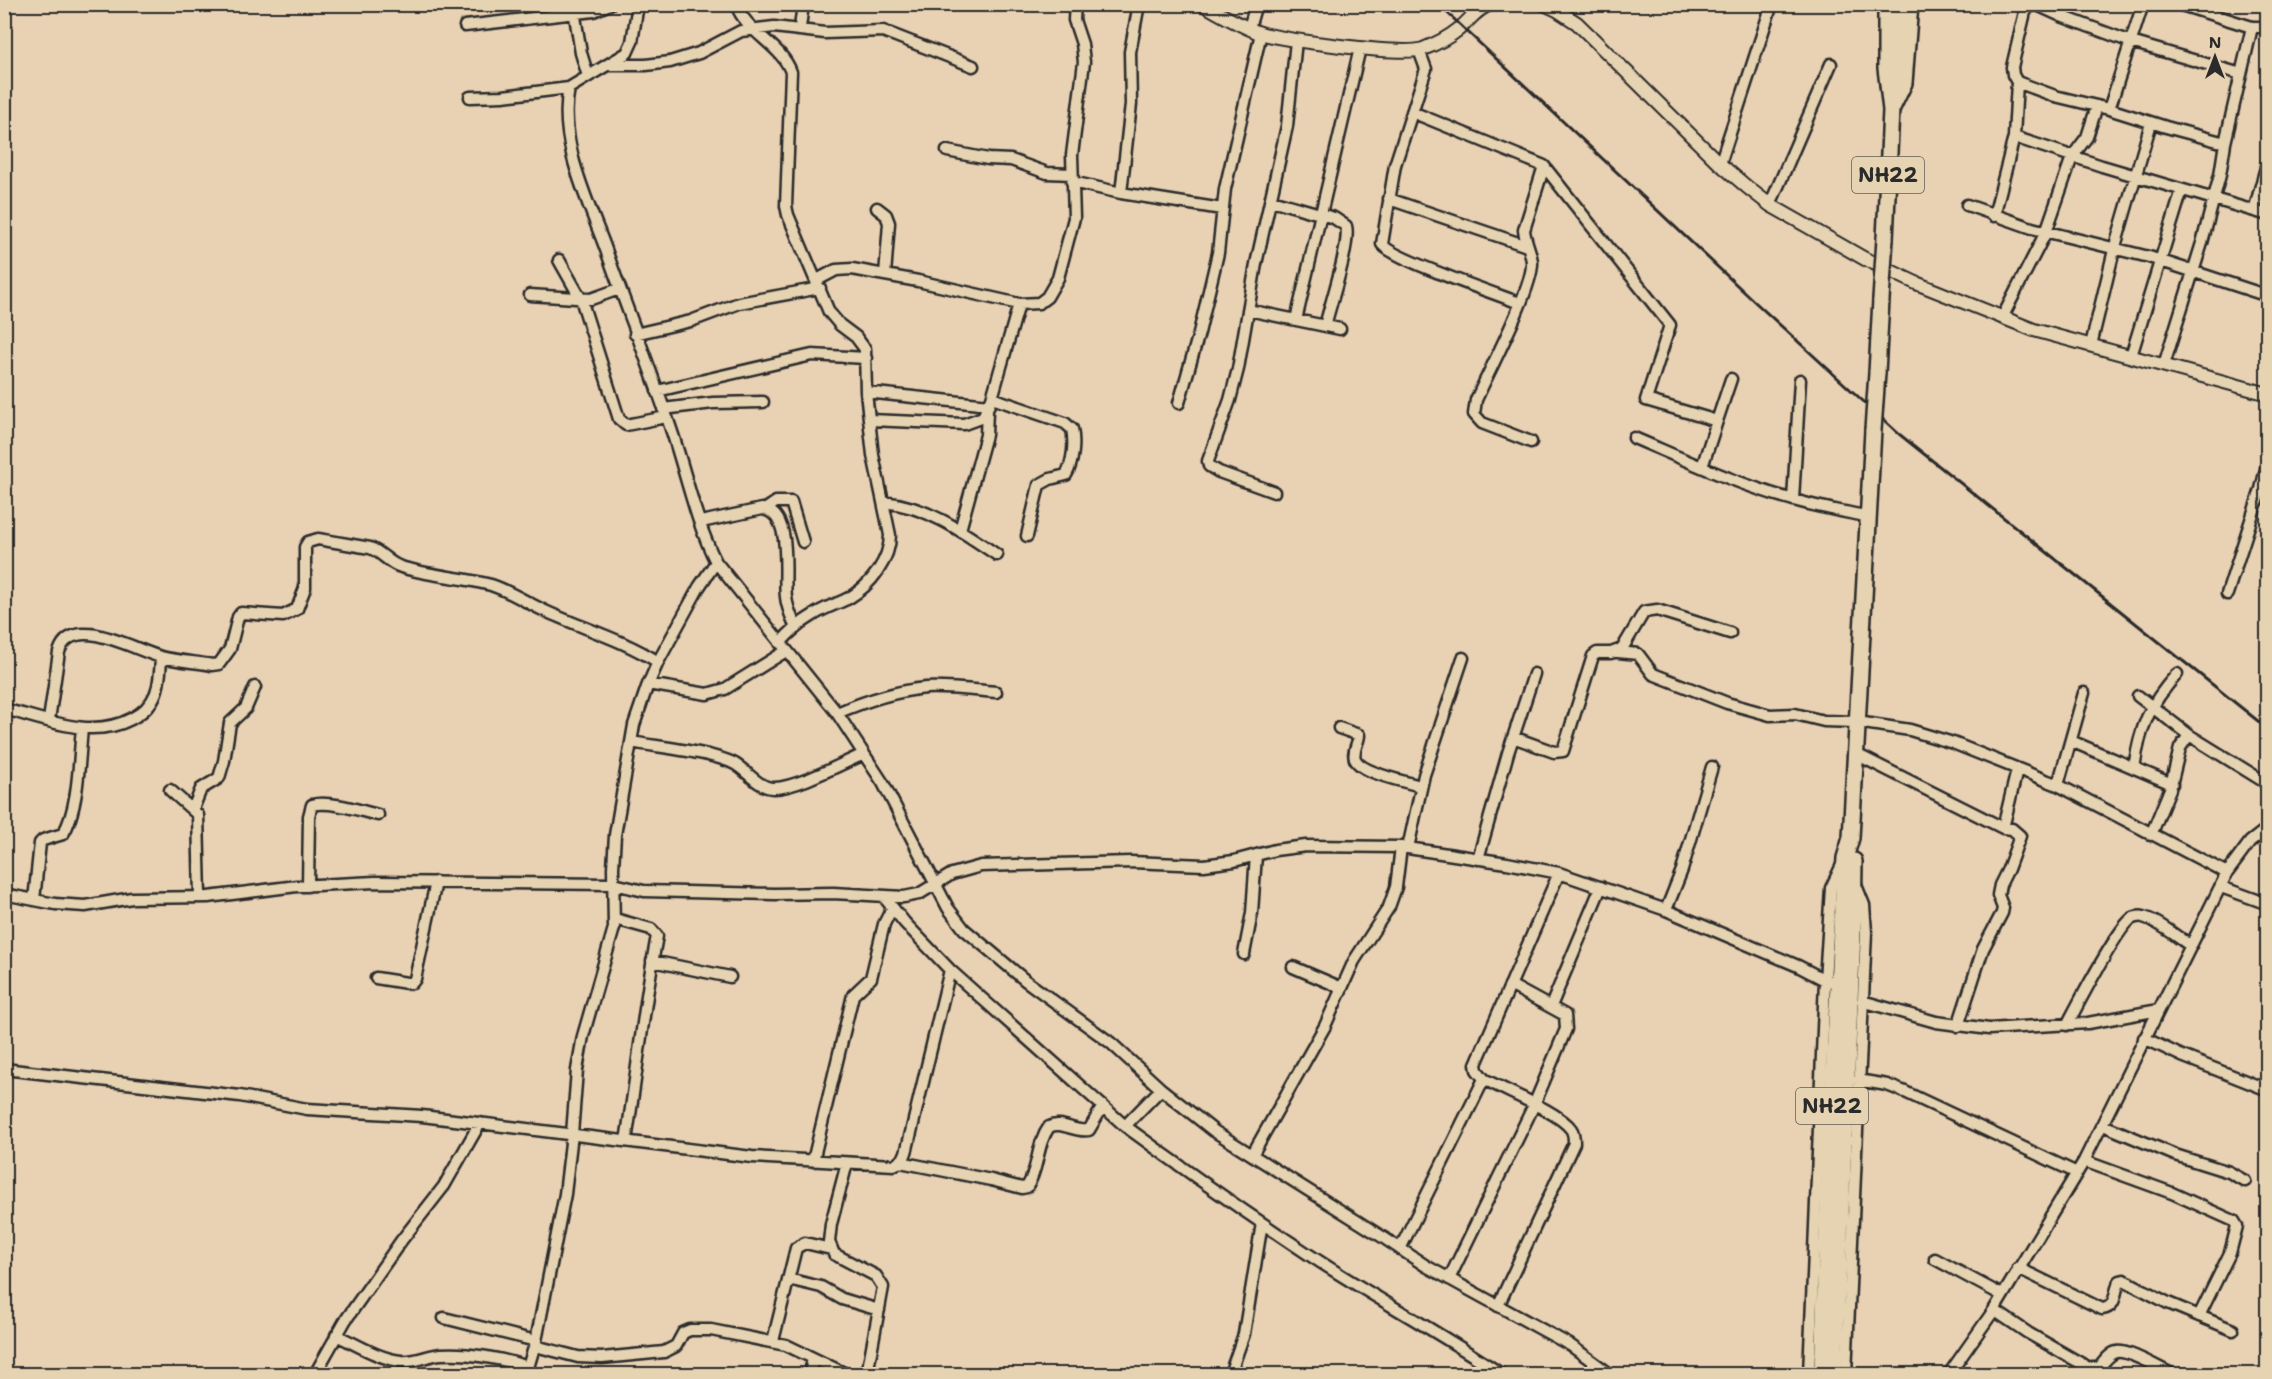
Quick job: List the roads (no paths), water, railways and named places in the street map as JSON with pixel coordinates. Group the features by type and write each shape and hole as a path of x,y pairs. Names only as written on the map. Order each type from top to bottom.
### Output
{"highway":[{"name":"NH22","path":"1838,982 1854,879 1851,837 1891,110 1886,68 1886,4"},
{"name":"NH22","path":"1891,110 1904,83 1910,4"},
{"name":"NH22","path":"1822,1374 1838,982 1845,858 1851,837"},
{"name":"NH22","path":"1834,1374 1835,1038"}],"main road":[{"path":"1202,4 1249,28 1296,41 1360,48 1419,50 1447,37 1461,28 1476,12 1491,4"},
{"path":"1544,4 1577,23 1720,164 1770,205 1865,259 1916,283 2034,330 2268,394"},
{"path":"1891,110 1897,4"}],"street":[{"path":"465,26 574,9 594,11 610,4"},
{"path":"470,97 503,96 569,88 610,65 630,49 638,4"},
{"path":"648,684 698,693 715,692 737,682 783,647 796,628 811,616 851,597 880,568 888,554 890,544 890,534 873,455 866,392 866,358 862,343 829,312 786,206 791,72 787,60 752,29 736,4"},
{"path":"800,28 803,4"},
{"path":"635,334 692,321 739,303 819,284 828,274 845,269 885,275 1019,304 1039,303 1047,297 1054,285 1073,224 1073,143 1084,62 1082,44 1074,20 1075,4"},
{"path":"1121,193 1131,104 1130,52 1139,4"},
{"path":"1249,28 1256,4"},
{"path":"1720,164 1772,4"},
{"path":"2109,109 2143,4"},
{"path":"2178,4 2252,27 2268,27"},
{"path":"1994,216 2014,137 2017,82 2012,67 2025,12 2030,6 2037,5 2131,42 2241,74"},
{"path":"574,9 581,53 588,76"},
{"path":"2164,365 2220,175 2225,143 2252,27"},
{"path":"610,65 646,66 670,62 687,57 741,31 800,28 825,33 883,31 973,66"},
{"path":"1179,403 1218,253 1222,209 1262,33"},
{"path":"1274,492 1219,472 1209,466 1208,461 1234,386 1270,200 1287,126 1296,41"},
{"path":"1296,320 1360,48"},
{"path":"1419,50 1426,69 1395,165 1382,236 1385,249 1520,303"},
{"path":"1770,205 1831,64"},
{"path":"2017,82 2055,96 2109,109 2225,143"},
{"path":"569,88 567,115 574,155 589,205 665,413 716,562 837,713 890,794 935,884 955,918 964,929 1026,981 1111,1043 1161,1089 1214,1131 1449,1279 1570,1345 1610,1374"},
{"path":"2002,318 2046,232 2072,157 2091,130 2097,106"},
{"path":"1412,112 1544,166 1670,325 1646,400 1717,421"},
{"path":"2091,345 2134,176 2151,123"},
{"path":"2014,137 2213,200 2268,214"},
{"path":"947,151 988,159 1011,160 1047,173 1121,193 1222,209"},
{"path":"2254,211 2268,160"},
{"path":"1531,442 1482,423 1474,414 1476,400 1520,303 1531,269 1532,261 1524,230 1544,166"},
{"path":"2131,356 2182,190"},
{"path":"1389,199 1527,246"},
{"path":"1270,200 1342,221 1347,231 1325,326"},
{"path":"1967,206 2046,232 2160,261 2268,296"},
{"path":"877,208 886,215 889,223 885,275"},
{"path":"559,260 581,299 620,419 626,425 665,413 713,403 764,402"},
{"path":"530,295 581,299 598,297 619,290"},
{"path":"870,420 964,424 983,417 989,405 1019,304"},
{"path":"1248,310 1340,329"},
{"path":"657,391 812,355 866,358"},
{"path":"1702,467 1731,379"},
{"path":"1793,500 1800,380"},
{"path":"866,392 989,405 1065,423 1072,429 1072,454 1069,470 1066,475 1050,479 1040,485 1028,536"},
{"path":"960,530 986,435 989,405"},
{"path":"1634,438 1702,467 1793,500 1869,517"},
{"path":"2227,594 2268,461"},
{"path":"701,522 766,509 776,502 791,502 803,542"},
{"path":"883,502 913,507 960,530 997,555"},
{"path":"766,509 778,521 786,546 786,596 796,628"},
{"path":"50,720 59,652 62,642 68,637 87,633 161,657 219,663 230,649 241,613 283,616 297,609 305,588 305,548 308,542 318,539 370,548 378,551 399,567 480,582 502,589 569,622 636,648 658,662"},
{"path":"336,1335 387,1358 403,1362 428,1356 451,1354 502,1359 527,1371 535,1344 565,1194 577,1070 583,1036 607,958 615,919 615,835 638,712 658,662 699,587 716,562"},
{"path":"1618,652 1627,643 1644,612 1650,610 1657,610 1730,633"},
{"path":"1513,737 1554,752 1563,751 1593,656 1597,653 1618,652 1638,654 1653,674 1727,703 1770,715 1795,714 1824,722 1857,722 1927,734 2058,784 2227,873"},
{"path":"4,709 82,728 98,729 116,726 146,710 152,702 156,692 161,657"},
{"path":"1252,1155 1325,1026 1354,961 1393,898 1421,786 1463,658"},
{"path":"1478,859 1513,737 1534,674"},
{"path":"2134,768 2141,733 2151,707 2177,674"},
{"path":"193,809 201,789 212,783 222,772 230,723 246,708 255,687"},
{"path":"837,713 883,697 916,690 940,688 996,692"},
{"path":"2058,784 2084,693"},
{"path":"2138,696 2189,735 2268,784"},
{"path":"34,900 40,843 63,834 72,813 82,728"},
{"path":"1339,728 1359,735 1354,753 1359,764 1382,775 1421,786"},
{"path":"2151,835 2172,784 2180,748 2189,735"},
{"path":"2071,741 2172,784"},
{"path":"631,742 724,760 741,768 767,787 774,788 793,784 864,754"},
{"path":"1856,754 2003,828 2012,829 2020,836 2000,885 1998,895 2003,908 2002,913 1983,949 1958,1026"},
{"path":"1666,910 1682,870 1712,767"},
{"path":"2003,828 2018,770"},
{"path":"170,790 198,815 200,897"},
{"path":"308,885 309,816 312,805 316,803 378,815"},
{"path":"1949,1374 1994,1310 2084,1161 2227,873 2250,842 2268,828"},
{"path":"4,894 85,906 132,898 200,897 308,885 436,882 614,884 644,891 832,893 884,897 919,894 952,874 981,866 1131,862 1204,865 1282,849 1321,845 1405,848 1559,873 1666,910 1838,982"},
{"path":"1244,954 1252,913 1256,855"},
{"path":"1498,1306 1574,1143 1574,1133 1570,1127 1534,1105 1484,1079 1477,1070 1476,1064 1559,873"},
{"name":"NH22","path":"1846,1374 1866,933 1864,905 1854,879"},
{"path":"376,978 407,983 412,983 415,979 436,882"},
{"path":"2221,886 2268,904"},
{"path":"1551,1006 1601,887"},
{"path":"884,897 911,931 950,970 1125,1126 1317,1260 1501,1374"},
{"path":"813,1161 853,995 871,978 884,924 892,908"},
{"path":"2067,1025 2123,927 2133,918 2142,916 2153,921 2191,946"},
{"path":"615,919 651,929 657,936 626,1141"},
{"path":"652,961 730,977"},
{"path":"1293,967 1342,988"},
{"path":"4,1069 240,1096 307,1109 422,1116 753,1157 894,1165 900,1162 907,1149 950,970"},
{"name":"NH22","path":"1809,1374 1838,982"},
{"path":"1449,1279 1534,1105 1566,1029 1565,1015 1510,985"},
{"path":"1862,1001 1958,1026 2003,1029 2112,1020 2159,1010"},
{"path":"2144,1038 2182,1056 2268,1090"},
{"path":"1400,1249 1484,1079"},
{"path":"1858,1080 1887,1085 1905,1092 2077,1173"},
{"path":"1125,1126 1161,1089"},
{"path":"900,1162 1022,1188 1028,1187 1040,1144 1049,1127 1060,1124 1082,1131 1089,1130 1103,1107"},
{"path":"315,1374 336,1335 386,1262 444,1186 480,1123"},
{"path":"2103,1125 2175,1155 2229,1172 2245,1181"},
{"path":"2084,1161 2172,1193 2234,1221 2237,1226 2230,1253 2199,1316"},
{"path":"847,1163 831,1224 829,1242 834,1254 876,1276 881,1281 882,1293 867,1374"},
{"path":"1230,1374 1244,1334 1262,1223"},
{"path":"773,1341 794,1252 800,1244 813,1244 831,1249"},
{"path":"1935,1259 2002,1295"},
{"path":"2018,1268 2102,1309 2108,1308 2113,1303 2117,1286 2120,1281 2124,1280 2168,1303 2233,1330"},
{"path":"788,1279 820,1287 842,1299 879,1310"},
{"path":"1994,1310 2028,1334 2089,1368 2098,1368 2111,1354 2117,1352 2128,1354 2154,1371 2172,1374"},
{"path":"444,1318 564,1354 589,1358 664,1352 676,1346 683,1333 690,1330 711,1330 773,1341 799,1350 846,1374"},
{"path":"810,1374 813,1358"}],"railway":[{"path":"1438,4 1899,434 2268,729"}]}
